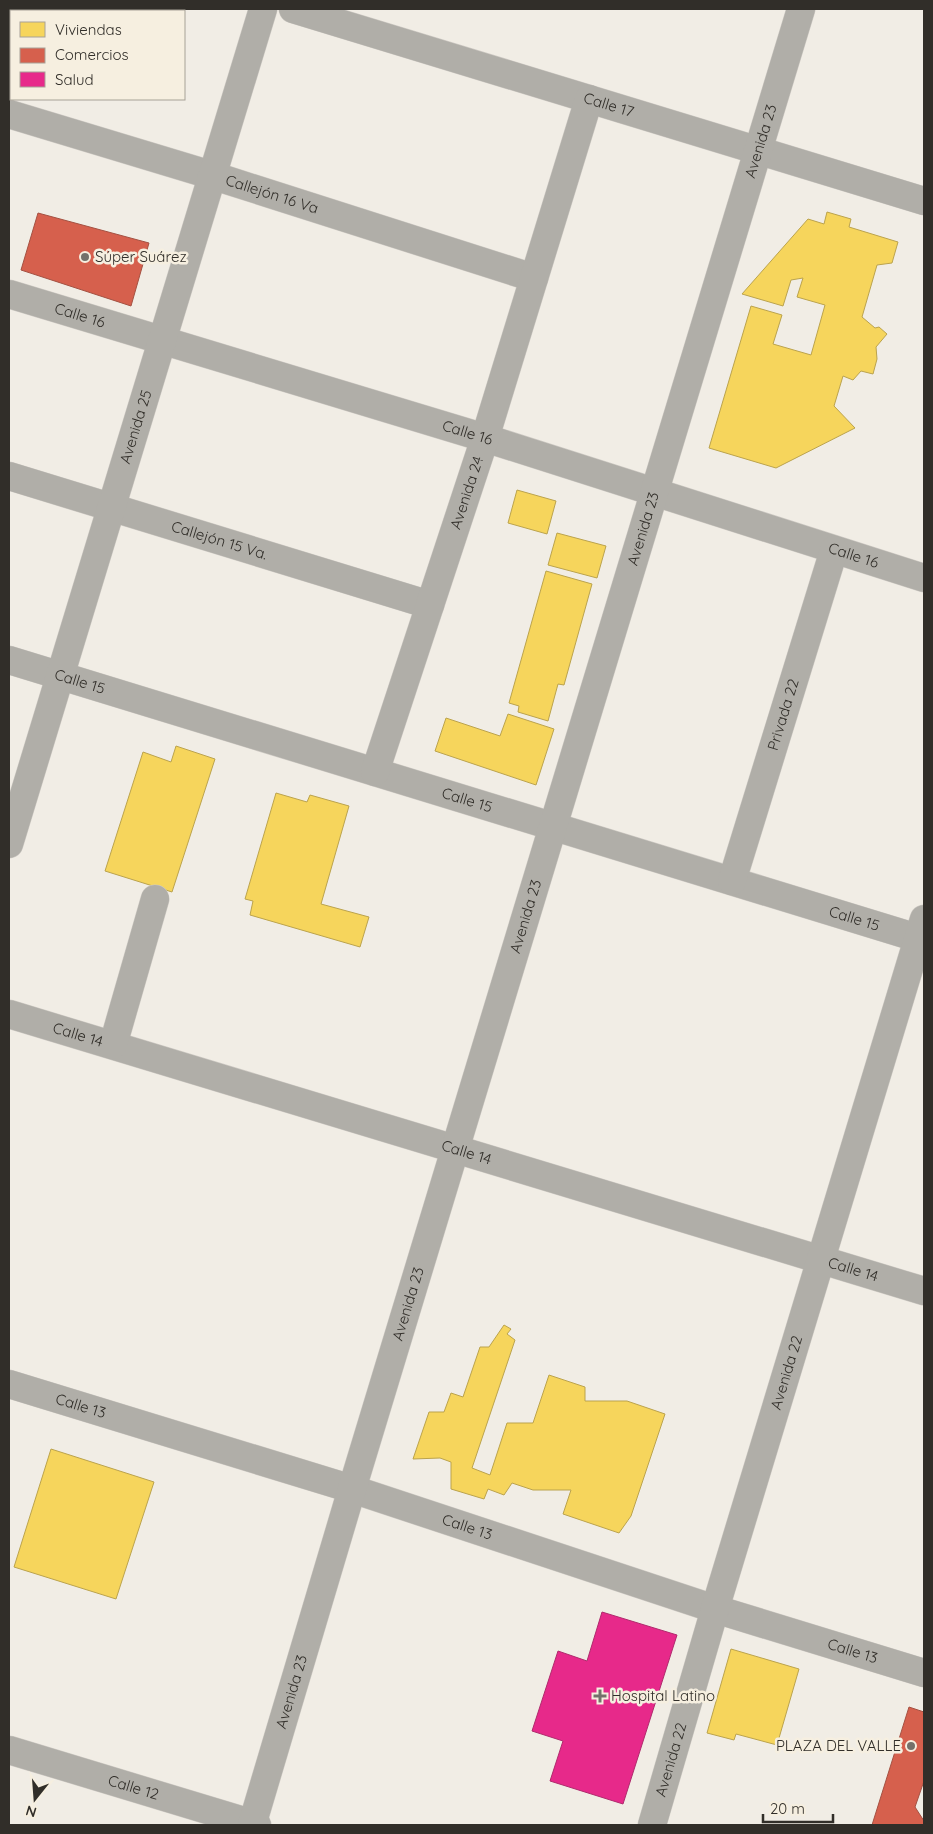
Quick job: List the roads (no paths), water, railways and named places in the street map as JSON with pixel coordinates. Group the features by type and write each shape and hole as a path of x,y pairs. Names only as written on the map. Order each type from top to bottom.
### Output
{"street":[{"name":"Avenida 25","path":"9,844 263,9"},
{"name":"Calle 17","path":"293,9 924,201"},
{"name":"Avenida 23","path":"254,1825 352,1489 801,9"},
{"name":"Avenida 24","path":"375,772 485,438 588,99"},
{"name":"Callejón 16 Va","path":"9,114 211,175 534,278"},
{"name":"Calle 16","path":"9,294 485,438 924,578"},
{"name":"Callejón 15 Va.","path":"9,476 430,605"},
{"name":"Privada 22","path":"732,881 834,550"},
{"name":"Calle 15","path":"9,660 732,881 922,932"},
{"path":"113,1045 155,899"},
{"name":"Avenida 22","path":"652,1825 820,1260 922,932"},
{"name":"Calle 14","path":"9,1014 924,1291"},
{"name":"Calle 13","path":"9,1384 352,1489 715,1608 924,1673"},
{"name":"Calle 12","path":"9,1750 254,1825"}],"place":[{"name":"Súper Suárez","path":"85,257"},
{"name":"Hospital Latino","path":"600,1696"},
{"name":"PLAZA DEL VALLE","path":"911,1746"}]}
